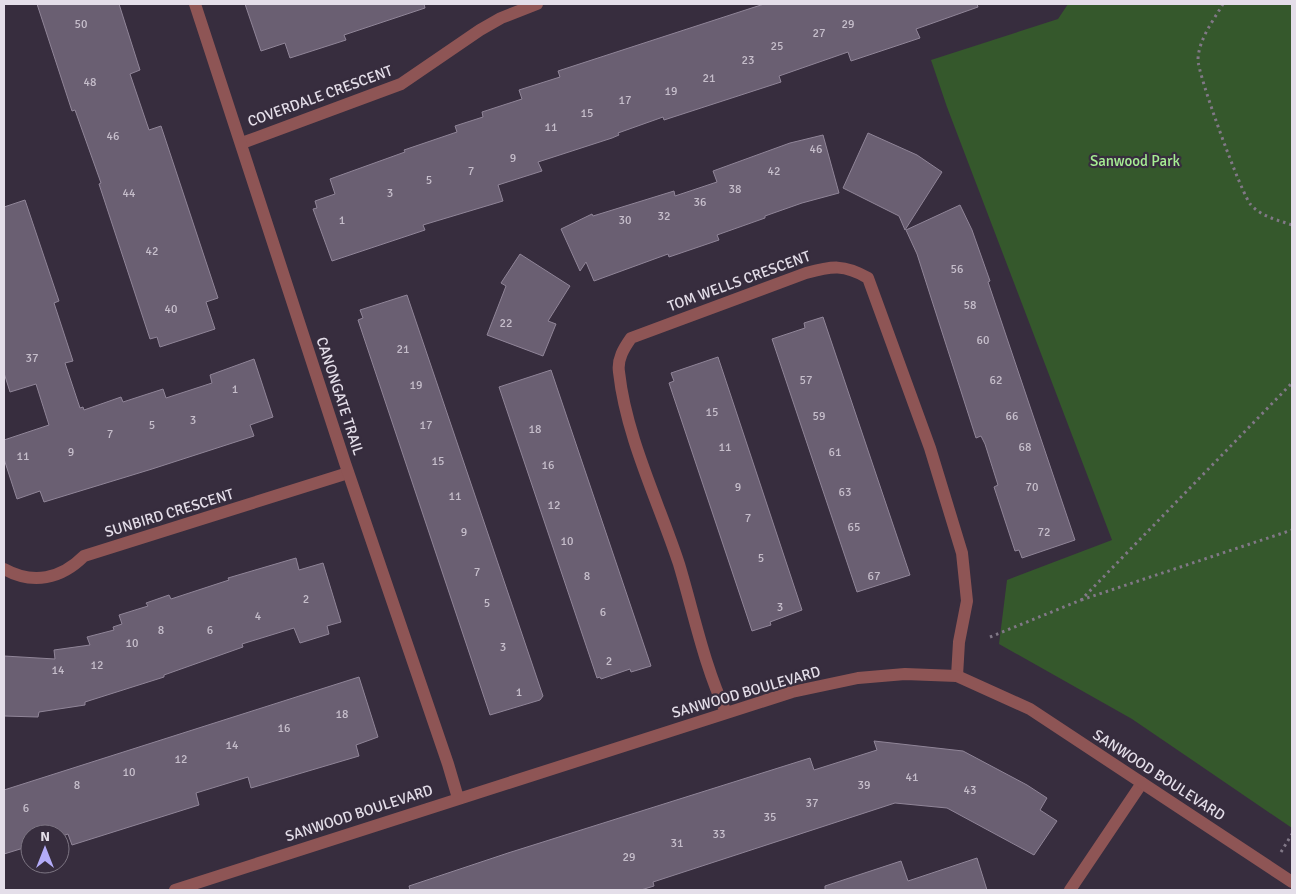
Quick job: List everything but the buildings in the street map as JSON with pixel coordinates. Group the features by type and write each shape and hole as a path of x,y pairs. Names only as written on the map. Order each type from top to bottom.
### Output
{"street":[{"name":"CANONGATE TRAIL","path":"195,4 242,143 348,473 458,798"},
{"name":"COVERDALE CRESCENT","path":"242,143 401,84 487,26 537,4"},
{"name":"TOM WELLS CRESCENT","path":"726,712 712,681 679,564 632,428 618,371 622,352 631,338 806,273 830,267 852,269 868,278 930,448 962,553 967,601 959,642 957,676"},
{"name":"SUNBIRD CRESCENT","path":"4,569 16,576 32,579 59,575 84,556 348,473"},
{"name":"SANWOOD BOULEVARD","path":"174,890 792,692 858,678 905,674 957,676 1030,709 1292,882"},
{"path":"1070,890 1142,783"}],"path":[{"path":"1223,4 1199,48 1198,62 1206,96 1250,204 1268,217 1292,225"},
{"path":"1081,600 1292,383"},
{"path":"990,637 1081,600 1292,530"}],"green space":[{"name":"Sanwood Park","path":"1068,4 1292,4 1292,828 1132,719 999,644 1007,580 1112,540 947,107 931,60 1058,19"}]}
